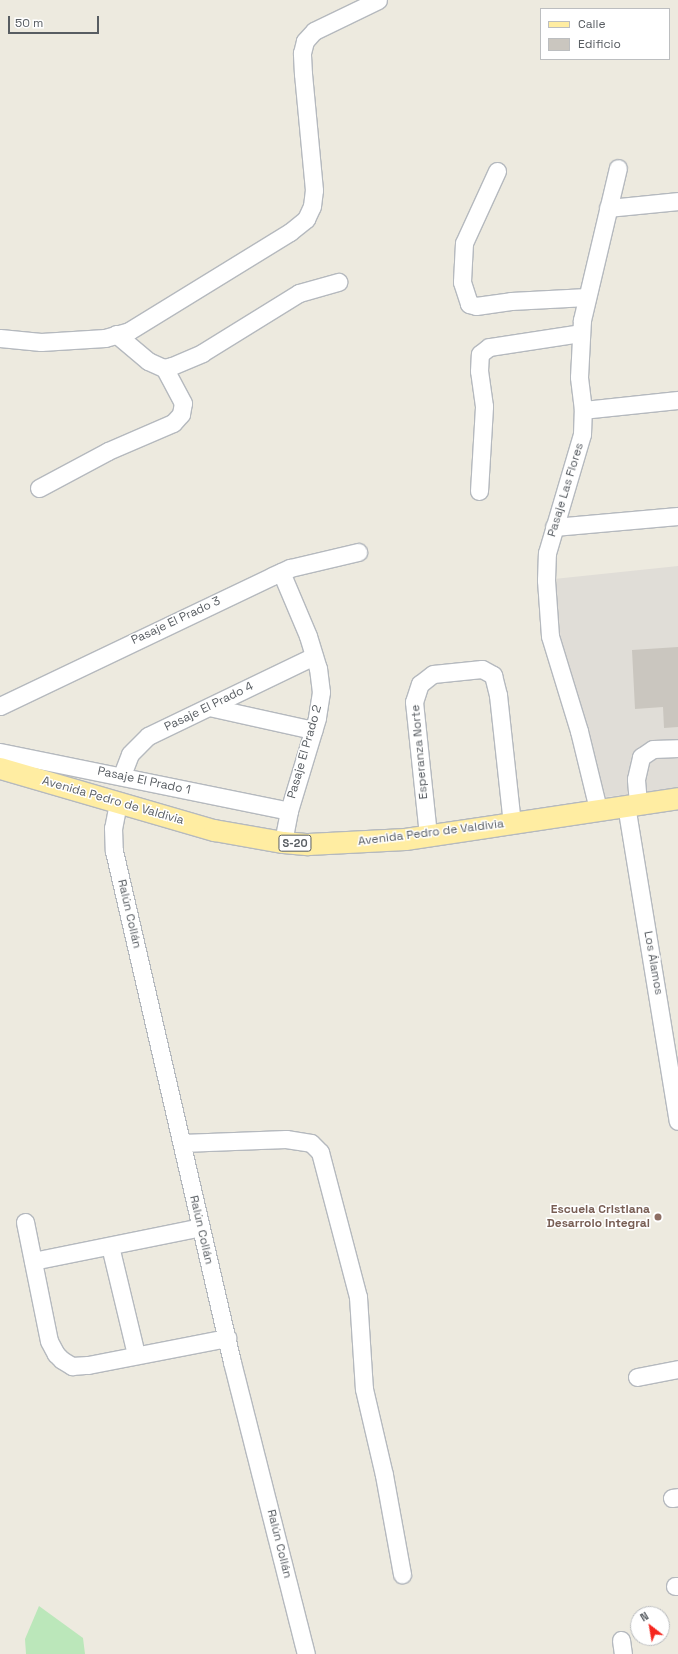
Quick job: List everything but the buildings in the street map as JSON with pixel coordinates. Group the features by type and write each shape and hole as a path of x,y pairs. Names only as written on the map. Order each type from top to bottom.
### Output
{"main road":[{"name":"Avenida Pedro de Valdivia","path":"0,768 214,830 283,842 359,843 428,835 678,798"}],"street":[{"path":"0,338 41,342 105,338 129,331 306,219 312,206 314,190 303,74 302,53 305,42 314,31 378,0"},
{"name":"Pasaje Las Flores","path":"598,809 579,731 550,636 546,580 547,553 580,446 583,410 579,377 580,333 587,297 618,168"},
{"path":"497,171 464,243 462,282 464,294 469,304 476,306 511,301 587,297"},
{"path":"608,208 678,201"},
{"path":"164,368 202,353 299,293 338,282"},
{"path":"479,491 484,406 479,371 480,354 489,347 580,333"},
{"path":"39,488 108,450 173,423 180,414 183,403 164,368 148,361 116,334"},
{"path":"583,410 678,400"},
{"path":"554,527 678,516"},
{"name":"Pasaje El Prado 3","path":"0,706 281,572 358,552"},
{"name":"Pasaje El Prado 2","path":"281,572 314,656 321,692 313,730 288,811 283,842"},
{"name":"Pasaje El Prado 4","path":"122,776 130,754 141,741 314,656"},
{"name":"Esperanza Norte","path":"428,835 414,702 420,684 433,674 482,669 490,672 496,683 512,822"},
{"path":"209,707 313,730"},
{"name":"Los Álamos","path":"678,748 653,749 640,757 632,804 671,1028 678,1121"},
{"name":"Pasaje El Prado 1","path":"0,752 288,811"},
{"name":"Ralún Collán","path":"118,803 113,828 114,851 226,1338 306,1654"},
{"path":"182,1143 286,1139 311,1143 320,1152 358,1297 364,1389 384,1475 402,1574"},
{"path":"25,1222 49,1341 56,1354 72,1366 88,1365 136,1354 226,1338"},
{"path":"33,1261 200,1227"},
{"path":"110,1246 136,1354"},
{"path":"637,1377 678,1369"}],"shaded area":[{"path":"678,566 678,789 605,797 600,785 587,730 561,640 554,579"}],"green space":[{"path":"39,1606 83,1638 85,1654 26,1654 25,1639"}],"place":[{"name":"Escuela Cristiana Desarrolo Integral","path":"658,1217"}]}
